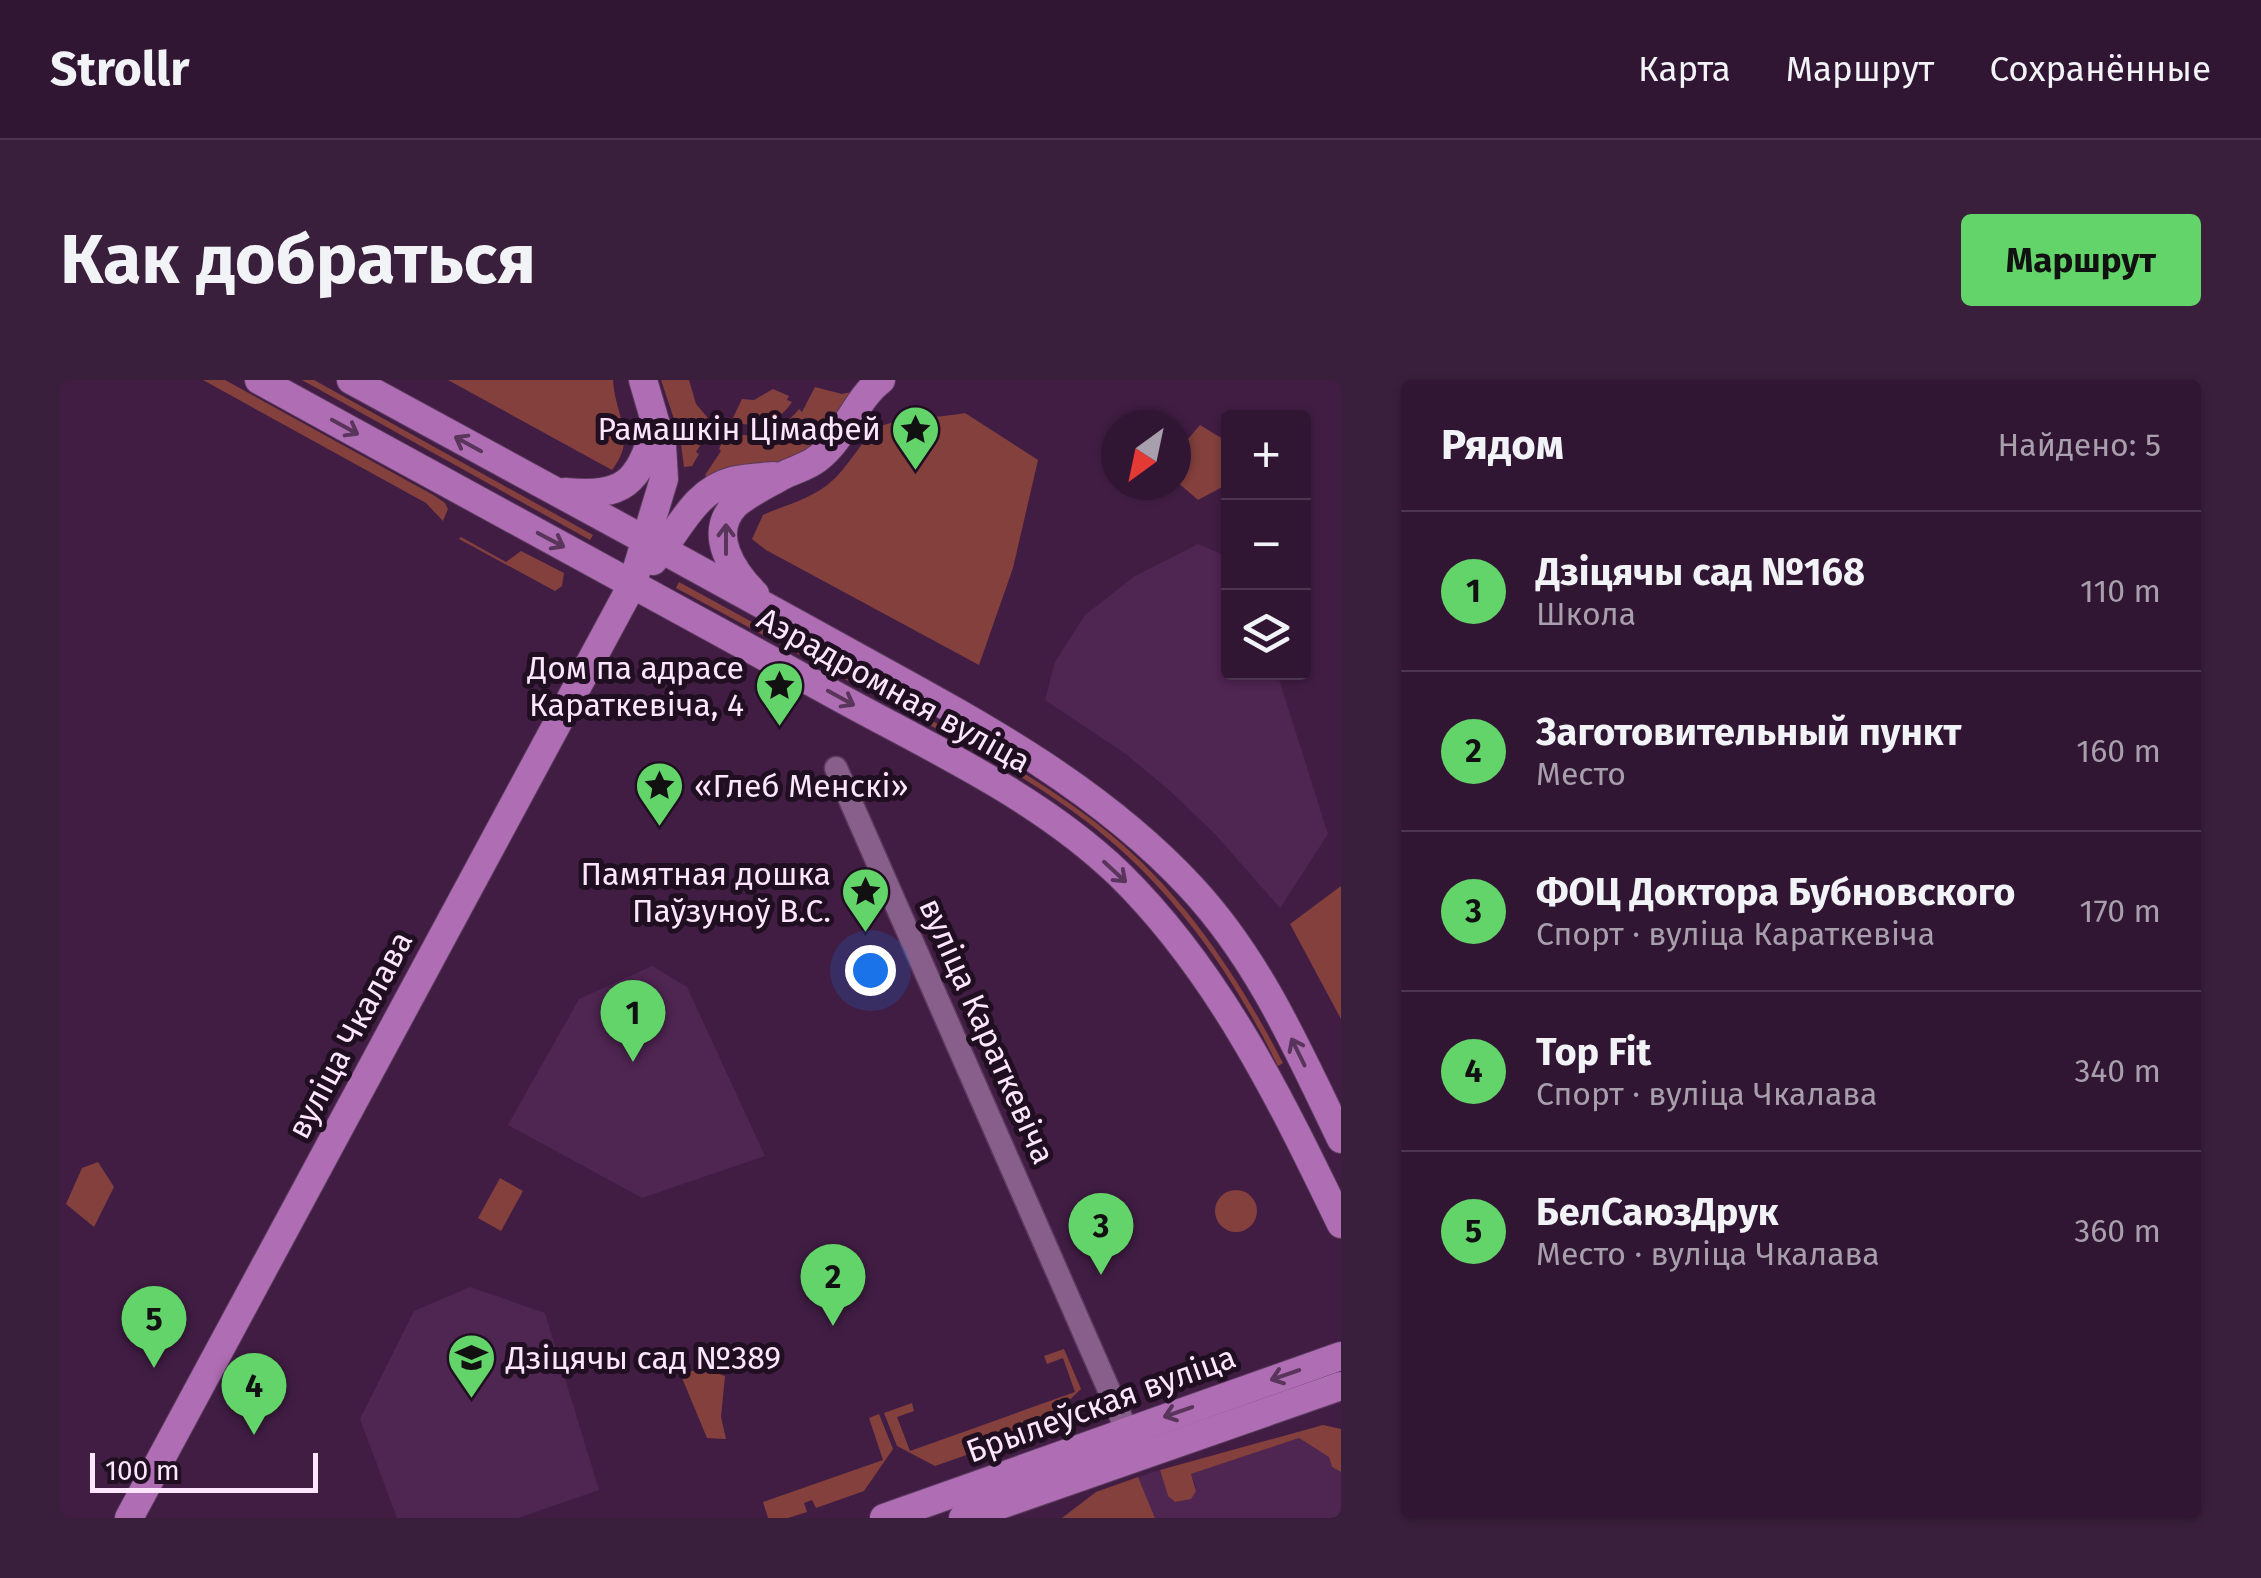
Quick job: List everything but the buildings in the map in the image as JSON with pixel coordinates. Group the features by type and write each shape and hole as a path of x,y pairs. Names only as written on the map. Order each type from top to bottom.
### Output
{"main road":[{"name":"Аэрадромная вуліца","path":"259,380 912,736 1066,830 1118,874 1169,929 1211,983 1300,1140 1341,1224"},
{"name":"Аэрадромная вуліца","path":"352,380 975,722 1086,793 1142,838 1192,888 1252,964 1341,1139"},
{"path":"643,380 665,463 654,545"},
{"path":"778,613 736,574 727,560 724,532 735,506 785,474 816,460 838,439 872,386 881,380"},
{"path":"554,491 588,494 621,488 644,464 655,428"},
{"name":"вуліца Чкалава","path":"129,1518 654,545 712,490 731,481 785,474"},
{"name":"Брылеўская вуліца","path":"884,1518 956,1506 1133,1443 1341,1356"},
{"name":"Брылеўская вуліца","path":"1133,1443 1341,1386"},
{"path":"1028,1518 1034,1478"},
{"name":"Брылеўская вуліца","path":"1002,1514 1034,1478"},
{"path":"956,1506 1002,1514"}],"street":[{"name":"вуліца Караткевіча","path":"836,768 1133,1443"}],"shaded area":[{"path":"203,380 225,380 435,496 448,509 443,521 426,503"},
{"path":"302,380 314,380 593,535 590,540"},
{"path":"448,380 613,380 624,437 620,458 612,470"},
{"path":"661,380 689,380 696,404 714,425 696,452 699,454 692,466 684,467 680,437"},
{"path":"815,387 842,394 856,391 828,437 802,459 711,480 705,475 721,451 727,431 757,435 776,429 799,409 802,412"},
{"path":"773,389 789,396 787,400 792,402 780,415 757,424 731,422 742,399 754,400"},
{"path":"965,413 1038,460 1013,568 979,665 752,539 763,515 825,487 880,427"},
{"path":"1200,425 1221,438 1221,488 1198,500 1191,494 1191,436"},
{"path":"461,537 506,562 521,551 564,573 562,586 555,591"},
{"path":"1198,544 1221,554 1221,680 1279,680 1328,834 1280,908 1215,834 1170,791 1127,755 1045,700 1055,662 1085,615 1135,576"},
{"path":"679,582 989,753 1097,824 1147,868 1192,919 1232,974 1283,1063 1278,1066 1229,978 1190,924 1146,874 1097,830 1017,775 932,726 676,588"},
{"path":"1341,886 1341,1019 1290,924"},
{"path":"652,966 687,987 765,1156 642,1198 508,1125 579,999"},
{"path":"98,1162 114,1187 94,1227 66,1204 82,1168"},
{"path":"500,1178 523,1191 501,1231 478,1218"},
{"path":"1236,1190 1251,1196 1257,1211 1251,1226 1236,1232 1221,1226 1215,1211 1221,1196"},
{"name":"Дзіцячы сад №389","path":"470,1287 545,1313 599,1490 518,1518 397,1518 360,1419 414,1311"},
{"path":"1064,1349 1081,1389 1038,1430 935,1466 897,1446 884,1413 912,1403 914,1411 897,1417 910,1451 1075,1392 1063,1358 1047,1364 1044,1356"},
{"path":"705,1369 725,1376 721,1417 726,1439 707,1438 680,1373"},
{"path":"879,1414 893,1449 864,1491 816,1508 812,1500 804,1503 807,1512 788,1518 768,1518 763,1502 883,1460 869,1418"},
{"path":"1323,1425 1341,1429 1341,1472 1332,1467 1329,1457 1299,1438 1191,1474 1196,1491 1191,1499 1175,1502 1168,1496 1160,1470"},
{"path":"1299,1438 1330,1457 1332,1467 1341,1472 1341,1518 1155,1518 1138,1477 1160,1470 1168,1496 1175,1502 1190,1499 1196,1487 1191,1474"},
{"path":"1138,1477 1155,1518 1062,1518 1096,1492"}],"place":[{"name":"Рамашкін Цімафей","path":"916,472"},
{"name":"Дом па адрасе Караткевіча, 4","path":"779,728"},
{"name":"«Глеб Менскі»","path":"659,828"},
{"name":"Памятная дошка Паўзуноў В.С.","path":"866,934"},
{"name":"Дзіцячы сад №168","path":"633,1062"},
{"name":"ФОЦ Доктора Бубновского","path":"1101,1275"},
{"name":"Заготовительный пункт","path":"833,1326"},
{"name":"БелСаюзДрук","path":"154,1368"},
{"name":"Дзіцячы сад №389","path":"471,1400"},
{"name":"Top Fit","path":"254,1435"}]}
